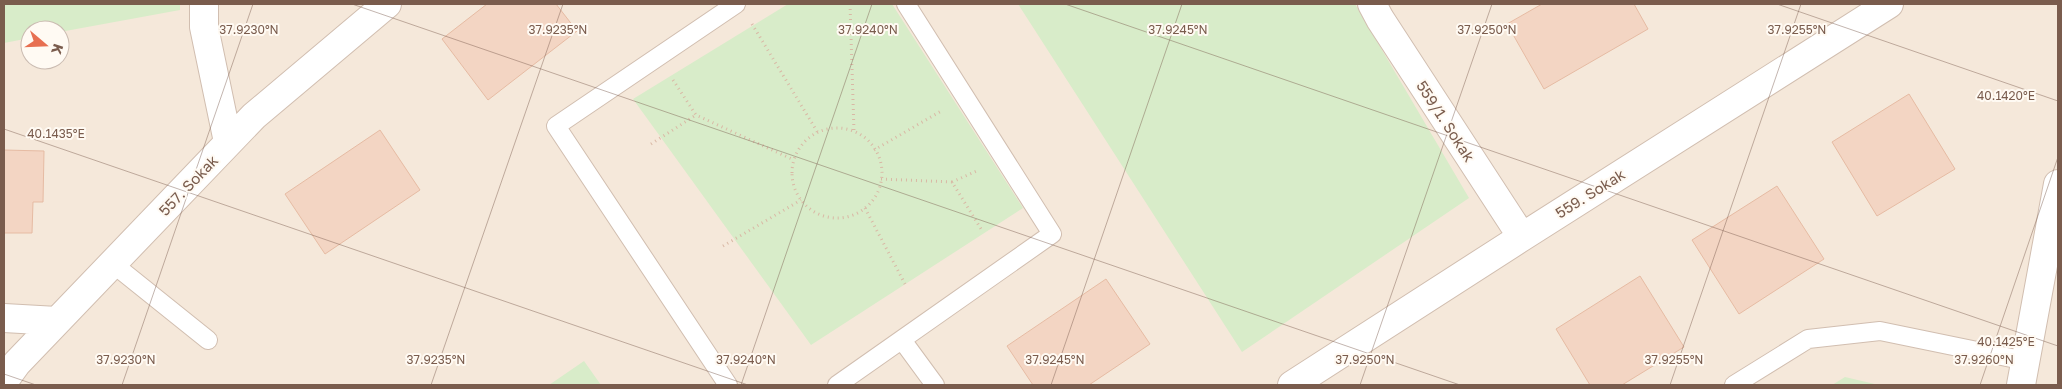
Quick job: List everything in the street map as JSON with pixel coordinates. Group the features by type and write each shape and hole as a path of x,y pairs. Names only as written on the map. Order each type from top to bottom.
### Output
{"street":[{"path":"204,4 204,27 228,142"},
{"name":"557. Sokak","path":"4,381 17,363 56,321 254,116 387,4"},
{"name":"559/1. Sokak","path":"1372,4 1522,237"},
{"name":"559. Sokak","path":"1292,385 1889,4"},
{"path":"2024,373 2058,184"},
{"path":"4,318 56,321"}],"lane":[{"path":"728,385 556,126 736,4"},
{"path":"837,385 1052,234 906,4"},
{"path":"112,263 208,340"},
{"path":"1734,385 1808,339 1880,331 2024,373"},
{"path":"902,340 935,385"}],"path":[{"path":"850,4 854,132"},
{"path":"749,20 818,133"},
{"path":"657,57 696,115 794,160"},
{"path":"874,150 950,106"},
{"path":"651,144 696,115"},
{"path":"840,128 854,132 868,141 877,153 882,168 881,179 874,198 865,208 852,215 838,218 824,216 811,210 801,200 794,188 792,174 794,160 800,147 811,136 818,133 825,129 840,128"},
{"path":"881,179 952,182 983,168"},
{"path":"952,182 981,229"},
{"path":"723,246 801,200"},
{"path":"865,208 905,284"}],"shaded area":[{"path":"4,4 2058,4 2058,385 4,385"}],"green space":[{"path":"4,4 180,4 180,10 70,30 70,20 20,20 20,40 4,43"},
{"path":"788,4 892,4 1023,208 811,345 633,99"},
{"path":"1018,4 1355,4 1469,198 1242,352"},
{"path":"584,361 601,385 549,385"},
{"path":"1845,377 1879,385 1832,385"}],"building":[{"path":"487,4 556,4 577,31 488,100 442,39"},
{"path":"1542,4 1634,4 1648,29 1544,89 1507,24"},
{"path":"1909,94 1955,169 1877,216 1832,142"},
{"path":"380,130 420,190 325,254 285,194"},
{"path":"4,150 44,151 43,202 33,202 32,233 4,233"},
{"path":"1777,186 1824,259 1739,314 1692,240"},
{"path":"1640,276 1684,347 1622,385 1590,385 1556,329"},
{"path":"1106,279 1150,344 1089,385 1033,385 1007,346"}]}
